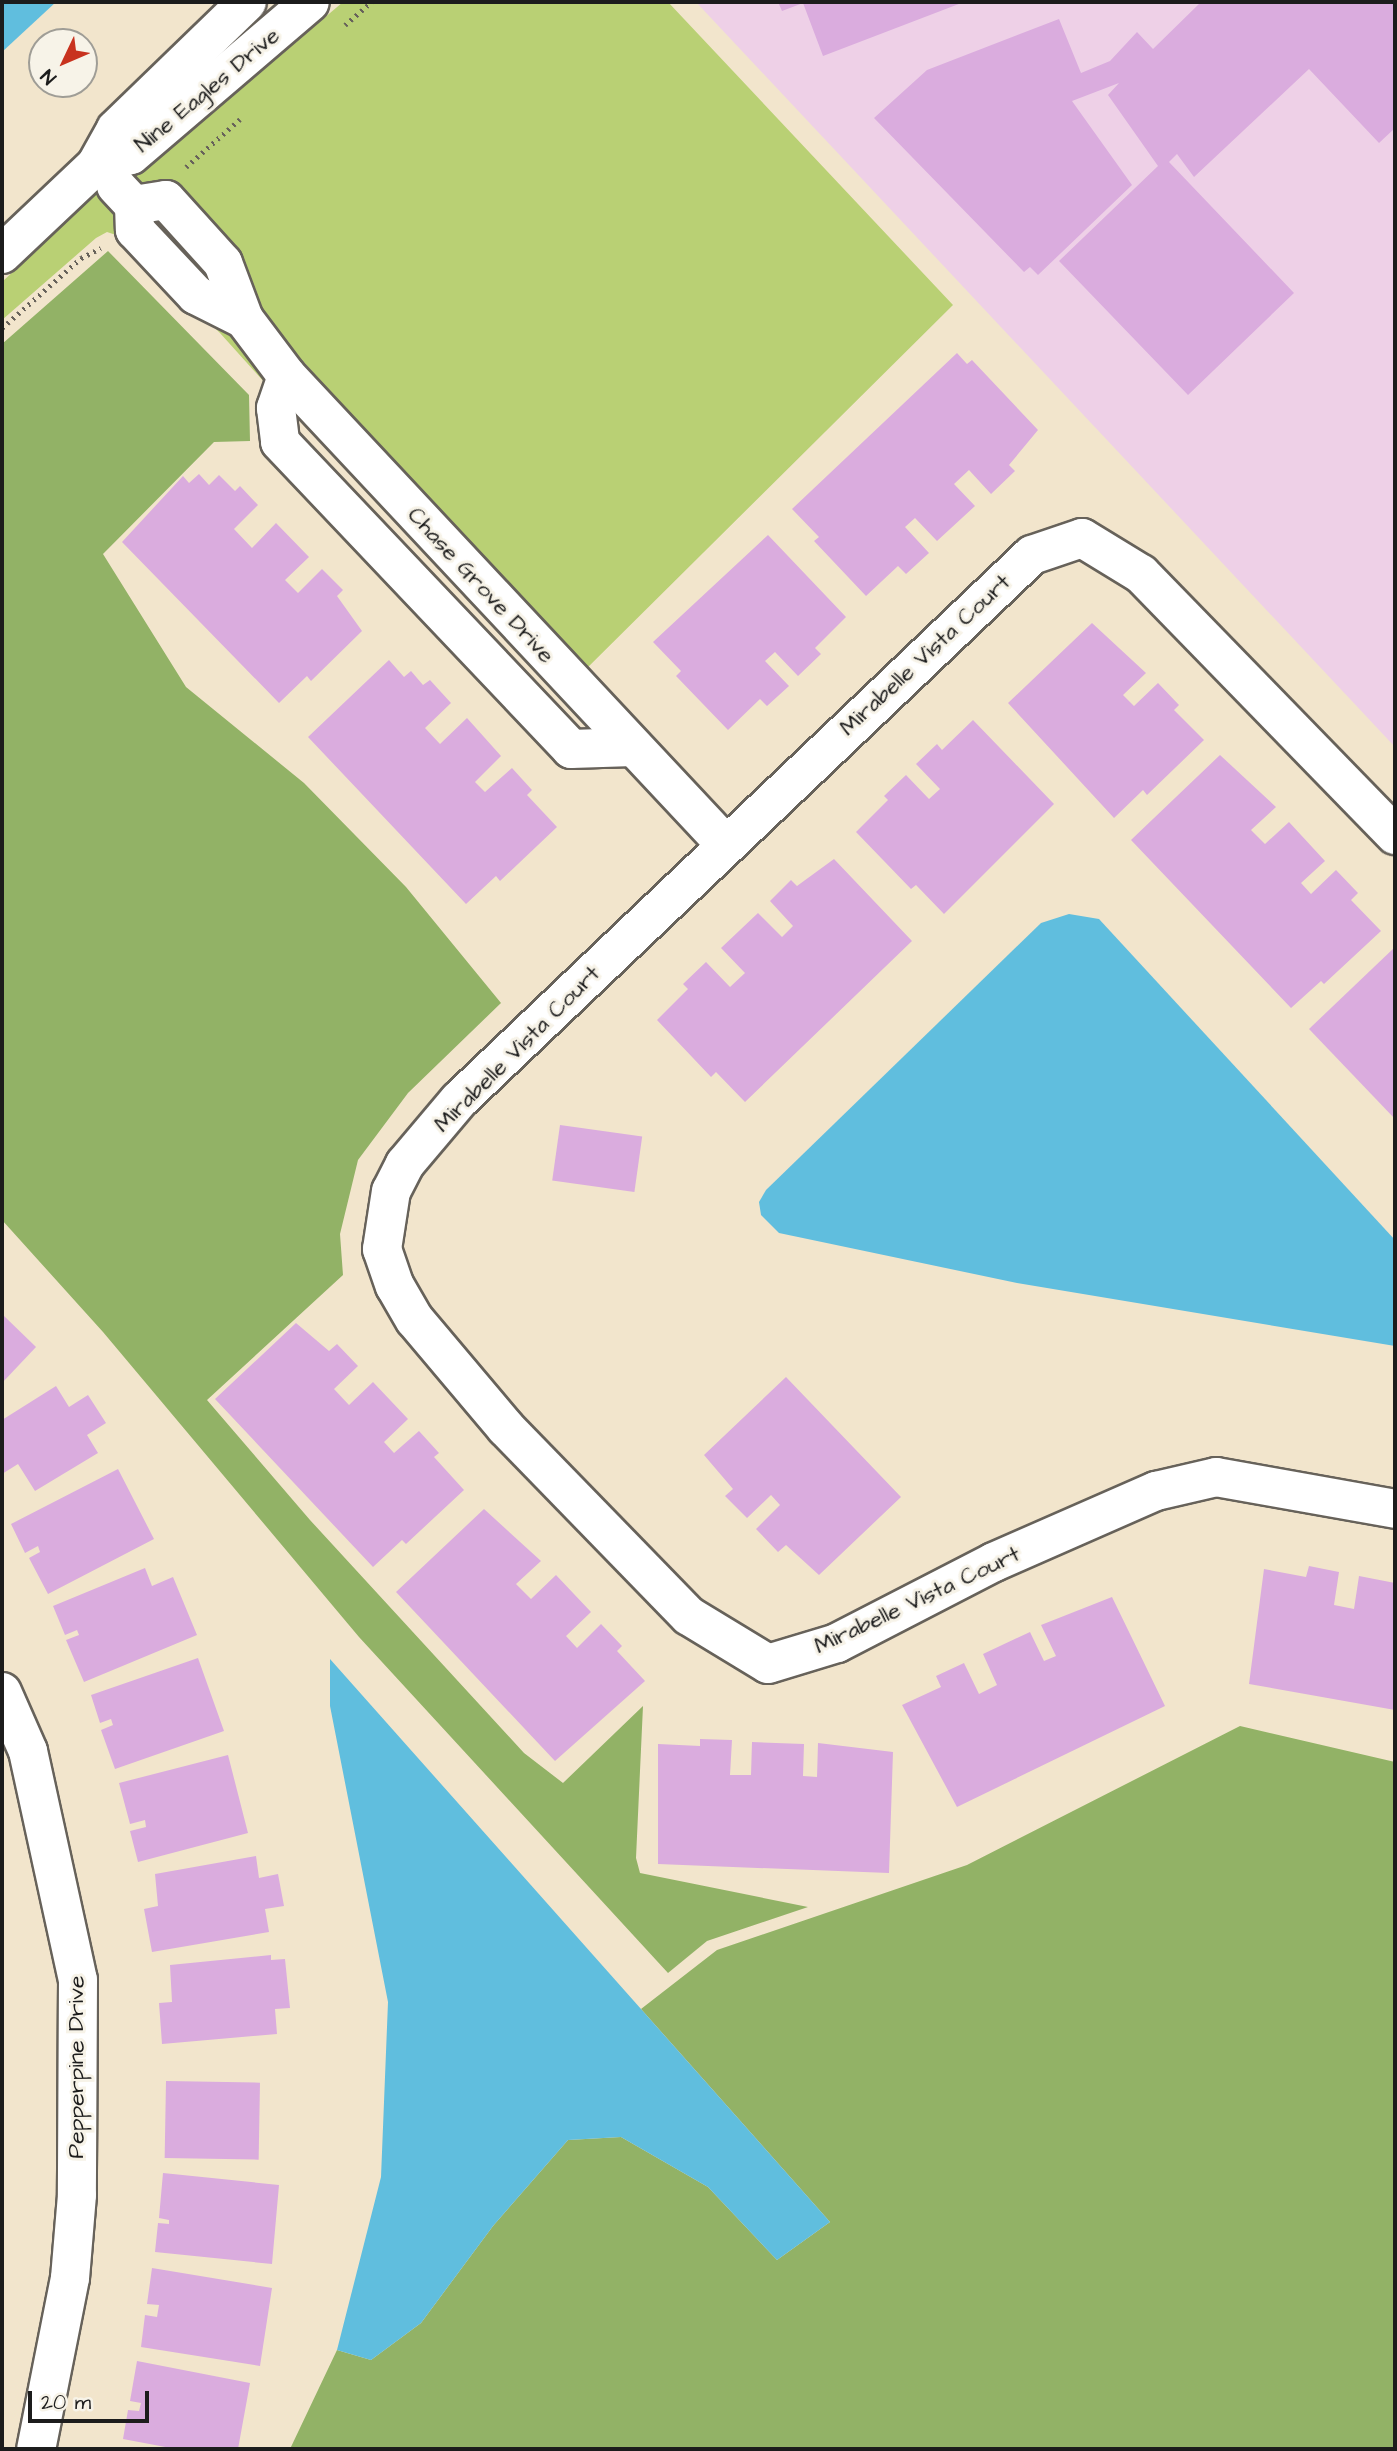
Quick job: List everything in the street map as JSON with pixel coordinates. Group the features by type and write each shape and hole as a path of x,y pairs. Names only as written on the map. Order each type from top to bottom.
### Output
{"street":[{"name":"Nine Eagles Drive","path":"2,254 96,165 116,129 247,2"},
{"name":"Nine Eagles Drive","path":"96,165 131,155 310,2"},
{"path":"96,165 134,205 166,200 223,263 244,319 287,376 276,408 280,442 571,749 633,747 726,845"},
{"name":"Mirabelle Vista Court","path":"1395,835 1141,573 1082,538 1032,555 458,1100 405,1164 391,1191 382,1249 395,1286 415,1320 506,1428 689,1616 768,1664 837,1643 994,1562 1156,1491 1216,1476 1395,1510"},
{"name":"Pepperpine Drive","path":"2,1692 31,1763 78,1980 76,2195 70,2278 36,2449"}],"path":[{"path":"2,328 81,258 109,244"}],"shaded area":[{"path":"696,2 1395,2 1395,747"}],"green space":[{"path":"343,2 668,2 953,305 578,677 295,352 265,383 220,333 122,237 107,232 96,238 2,320 2,282 98,192 144,171"},
{"path":"108,251 249,395 250,441 214,442 103,554 186,687 304,783 406,887 501,1003 408,1093 358,1160 340,1234 343,1275 207,1400 310,1520 524,1753 563,1783 643,1706 636,1858 640,1873 808,1907 707,1941 668,1973 359,1637 103,1332 2,1220 2,344"},
{"path":"1240,1726 1395,1762 1395,2449 290,2449 337,2350 371,2360 421,2323 493,2226 568,2140 621,2137 708,2187 777,2260 830,2222 641,2009 717,1950 967,1865"}],"water":[{"path":"2,2 56,2 2,52"},
{"path":"1069,914 1099,919 1395,1240 1395,1346 1017,1283 779,1233 761,1215 759,1202 766,1190 1041,923"},
{"path":"330,1659 830,2222 777,2260 708,2187 621,2137 568,2140 493,2226 421,2323 371,2360 337,2350 381,2177 388,2002 330,1706"}],"building":[{"path":"778,2 964,2 823,56 803,3 782,11"},
{"path":"1201,2 1395,2 1395,128 1379,143 1309,69 1194,177 1177,154 1169,162 1294,293 1188,395 1059,261 1158,166 1108,95 1119,83 1072,101 1132,185 1038,275 1030,267 1024,272 874,118 927,70 1059,19 1081,73 1110,61 1137,32 1153,49"},
{"path":"957,353 967,364 972,360 1038,430 1009,465 1015,471 991,494 969,470 954,484 975,506 937,541 915,518 905,527 929,553 906,574 898,566 866,596 814,541 819,537 792,509"},
{"path":"199,474 209,485 219,475 235,491 240,486 258,505 234,529 252,548 276,523 309,557 285,580 298,593 322,569 343,590 337,596 362,631 311,681 307,676 279,703 122,542 183,476 189,483"},
{"path":"768,535 846,617 815,648 821,654 798,676 775,652 765,661 789,686 767,706 760,699 728,730 676,676 681,671 653,642"},
{"path":"1092,623 1146,673 1123,695 1134,706 1158,683 1179,705 1174,710 1204,740 1147,795 1143,790 1114,818 1008,703"},
{"path":"389,660 404,677 411,671 423,685 430,680 451,703 425,728 440,744 467,718 501,756 475,782 485,792 512,768 532,790 527,795 557,827 500,881 496,876 466,904 308,737"},
{"path":"973,720 1054,804 944,914 916,885 911,889 856,832 888,800 884,796 906,775 929,799 940,789 916,764 937,744 942,750"},
{"path":"1220,755 1276,807 1251,830 1265,844 1289,822 1325,861 1301,883 1311,894 1336,870 1358,893 1351,900 1381,931 1324,984 1321,981 1291,1008 1131,840"},
{"path":"834,859 912,941 745,1102 716,1072 711,1077 657,1020 688,989 683,984 706,962 730,987 745,973 721,948 758,913 782,937 793,926 770,901 791,880 797,886"},
{"path":"1395,947 1395,1119 1309,1029"},
{"path":"560,1125 642,1137 634,1192 552,1180"},
{"path":"2,1314 36,1347 2,1383"},
{"path":"296,1323 329,1351 337,1344 358,1366 334,1389 349,1405 373,1382 408,1419 384,1442 394,1453 419,1431 439,1453 434,1457 464,1490 406,1544 402,1540 373,1567 215,1399"},
{"path":"786,1377 901,1497 819,1575 786,1545 778,1552 756,1529 780,1505 771,1495 747,1518 725,1496 733,1489 704,1455"},
{"path":"56,1386 69,1407 88,1395 106,1423 87,1435 98,1453 35,1491 18,1464 2,1474 2,1420"},
{"path":"118,1469 154,1539 48,1594 29,1558 40,1552 38,1546 25,1553 11,1524"},
{"path":"484,1509 541,1561 516,1584 531,1599 556,1575 591,1612 566,1636 577,1648 601,1624 622,1646 617,1651 645,1681 555,1761 396,1592"},
{"path":"1309,1566 1339,1572 1334,1605 1354,1609 1359,1576 1395,1583 1395,1710 1249,1684 1264,1569 1306,1577"},
{"path":"145,1568 152,1586 173,1577 197,1635 84,1682 66,1640 79,1635 77,1630 65,1635 53,1606"},
{"path":"1112,1597 1165,1706 957,1807 902,1705 941,1687 936,1676 964,1663 979,1694 997,1685 983,1654 1030,1632 1044,1661 1056,1656 1041,1625"},
{"path":"198,1658 224,1731 115,1769 101,1730 113,1725 111,1719 100,1723 91,1695"},
{"path":"700,1739 732,1740 730,1775 751,1775 752,1742 804,1744 803,1776 817,1777 818,1743 893,1752 889,1873 658,1864 658,1744 700,1746"},
{"path":"228,1755 248,1833 138,1862 130,1831 146,1827 145,1820 130,1824 119,1783"},
{"path":"256,1856 259,1878 278,1874 284,1906 265,1909 269,1932 152,1952 144,1909 158,1906 155,1874"},
{"path":"271,1955 271,1960 285,1959 290,2008 275,2009 277,2034 162,2044 159,2003 172,2002 170,1965"},
{"path":"166,2081 260,2083 259,2160 165,2158"},
{"path":"163,2173 279,2185 272,2264 155,2252 158,2223 169,2224 169,2220 159,2218"},
{"path":"152,2268 272,2288 260,2366 141,2347 145,2315 157,2317 159,2305 147,2304"},
{"path":"137,2361 250,2383 238,2449 176,2449 123,2439 128,2410 139,2411 141,2403 130,2401"}]}
